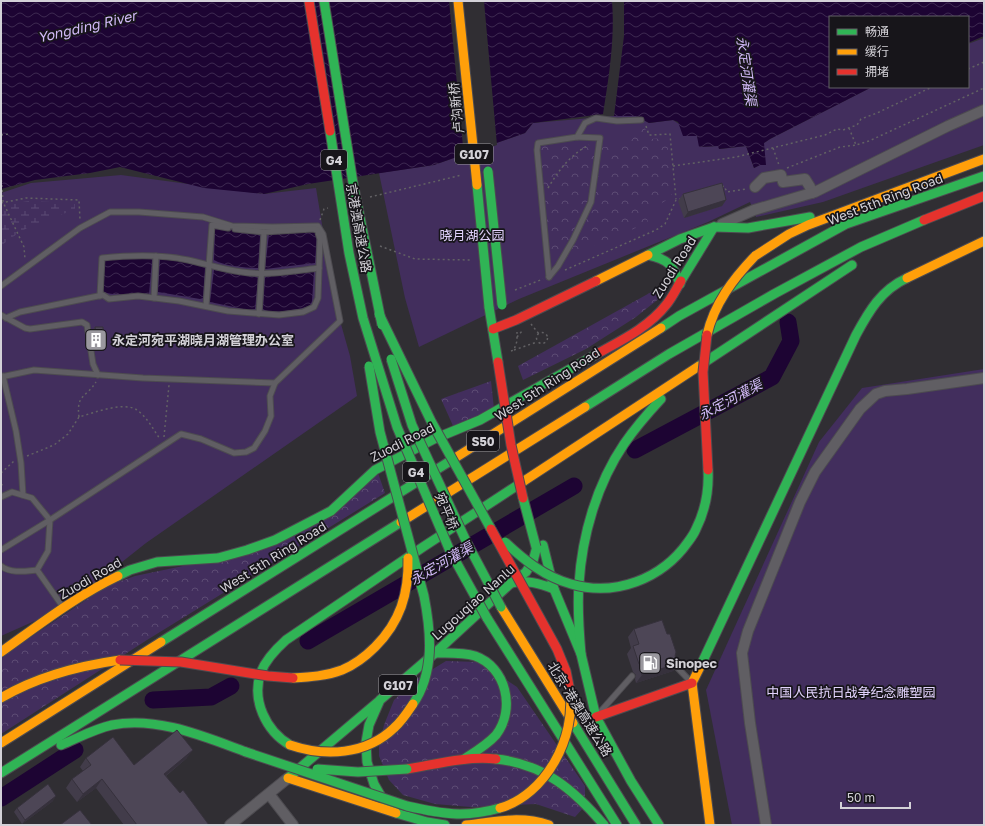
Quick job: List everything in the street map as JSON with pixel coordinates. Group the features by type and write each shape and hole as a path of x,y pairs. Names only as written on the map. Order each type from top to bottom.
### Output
{"main road":[{"name":"京港澳高速公路","path":"308,1 349,253 363,318"},
{"name":"京港澳高速公路","path":"324,1 353,183 379,314"},
{"name":"卢沟新桥","path":"458,1 489,307 493,329"},
{"path":"493,531 523,559 544,574 574,586 607,588 634,583 647,578 674,560 694,536 701,520 707,496 709,465 702,366 710,327 716,309 728,287 742,269 755,256 789,234 844,211 984,159"},
{"name":"G107","path":"488,165 503,318"},
{"name":"West 5th Ring Road","path":"1,743 492,435 678,316 846,224 984,176"},
{"name":"S50","path":"5,770 669,354 774,294 861,247 949,209 984,196"},
{"path":"873,252 949,209"},
{"path":"493,329 503,318 516,320 680,238 698,231 714,228 748,228 770,225 844,211"},
{"name":"Zuodi Road","path":"1,652 99,585 130,570 156,562 218,558 275,540 301,527 331,511 375,470 434,439 480,420 634,332 650,322 666,305 714,228"},
{"path":"710,825 692,683 856,335 868,314 878,299 889,288 902,280 984,241"},
{"path":"648,255 661,257 672,264 680,284"},
{"path":"363,318 370,376 380,432 406,529 424,596 430,622 431,638 429,663 423,687 413,706 392,730 379,739 362,746 334,753 315,753 301,750 280,739 264,718 260,706 258,692 260,678 265,664 275,650 286,640 423,547 687,374 836,274 860,260"},
{"path":"5,770 100,729 121,724 147,724 177,728 286,766 407,806 431,812 457,815 483,813 507,805 522,797 546,776 558,758 568,732 571,712 571,695 568,675 562,657 431,420 379,314"},
{"name":"宛平桥","path":"379,314 412,425 467,543 501,607"},
{"name":"宛平桥","path":"363,318 397,427 450,551 487,618 617,825"},
{"name":"G107","path":"493,329 506,356 511,445 522,494 554,589 581,654 596,717 624,770 660,825"},
{"path":"581,654 578,613 582,558 588,526 597,498 611,466 630,435 653,407 687,374"},
{"path":"1,698 27,684 51,674 76,667 120,660 164,660 283,679 301,679 320,676 337,672 352,666 365,658 378,646 392,629 401,610 407,586 408,563 406,529"},
{"name":"Lugouqiao Nanlu","path":"396,813 382,798 374,784 367,762 366,742 369,724 380,700 435,653 510,584 526,572 533,562 540,546"},
{"path":"510,584 523,580 533,581 554,589"},
{"name":"北京-港澳高速公路","path":"501,607 636,825"},
{"path":"435,653 458,653 476,656 489,664 498,673 504,684 507,700 505,716 499,731 486,744 464,759"},
{"path":"596,717 692,683"},
{"path":"288,778 380,700"},
{"path":"286,766 358,772 407,769 464,759 508,761 543,771 576,794 604,825"},
{"path":"288,778 396,813 427,822 445,825"},
{"path":"466,825 482,824 505,819 531,820 549,825"}],"street":[{"path":"714,228 754,210 812,193 984,110"},
{"path":"755,187 764,178 781,173 783,182 805,179 812,193"},
{"path":"766,825 750,723 742,653 748,632 800,502 815,472 860,409 876,394 885,391 907,390 984,378"},
{"path":"230,825 288,778"},
{"path":"269,794 293,825"}],"lane":[{"path":"577,137 585,123 596,118 617,121 641,120"},
{"path":"577,137 600,138 591,202 573,240 558,266 549,277 537,150 538,143 577,137"},
{"path":"1,286 80,228 110,212 139,212 203,217 232,226 272,228 318,226 322,234 340,321 275,383 270,396 271,416 265,431 254,448 246,452 234,453 201,438 181,434 50,520 1,550"},
{"path":"6,318 20,312 103,295 109,299 138,296 206,306 228,311 259,314 279,315 303,312 314,307 318,298 320,239 317,230 264,232 239,230 212,225 206,306"},
{"path":"259,314 264,232"},
{"path":"100,296 102,258 120,256 156,256 187,260 243,272 262,273 290,272 319,268"},
{"path":"154,298 156,256"},
{"path":"1,315 25,328 30,329 82,322 88,325 93,364 98,375"},
{"path":"23,495 16,431 2,377 34,370 169,379 275,383"},
{"path":"1,497 12,492 32,498 50,520 48,551 38,570"},
{"path":"1,566 5,569 21,571 38,570"},
{"path":"38,570 64,608"},
{"path":"673,663 692,683"},
{"path":"596,717 632,676"}],"path":[{"path":"969,69 984,62"},
{"path":"673,166 701,163 746,155 825,135 837,129 843,130 858,125 861,120 930,88"},
{"path":"773,148 781,173 840,147 856,145 869,141 984,88"},
{"path":"641,120 645,123 649,135 670,134 676,200"},
{"path":"849,128 856,145"},
{"path":"1,135 9,134"},
{"path":"541,195 548,188 562,166 574,154 600,138"},
{"path":"1,175 2,203 24,247 25,268"},
{"path":"2,203 26,198 79,200 80,228"},
{"path":"375,245 415,259 470,260"},
{"path":"516,320 517,337"},
{"path":"529,321 539,334"},
{"path":"506,356 517,337 525,327"},
{"path":"506,356 537,342 543,344 546,342 547,339 545,334 539,334"},
{"path":"537,342 537,337 539,334"},
{"path":"79,417 78,410 81,397 93,387 98,375"},
{"path":"164,446 169,379"},
{"path":"1,473 15,461 54,445 68,434 79,417 109,408 136,410 150,423 164,446"}],"green space":[{"name":"晓月湖公园","path":"984,38 984,145 823,202 756,217 750,202 708,222 519,299 419,347 405,298 379,173 434,165 525,133 533,123 614,116 636,116 649,123 673,120 697,136 700,147 718,146 720,149 746,146 754,168 760,165 764,143 870,88 969,88 969,44"},
{"path":"634,123 643,124 650,139 667,138 672,195 667,200 646,212 648,223 551,263 540,151 541,145 584,140 594,150 633,139"},
{"path":"121,175 264,194 316,188 335,303 350,356 357,396 146,543 64,608 1,636 1,193 31,183"},
{"path":"28,201 75,203 75,210 27,228 1,246 1,206"},
{"path":"664,285 666,293 636,317 586,349 523,380 518,366"},
{"name":"中国人民抗日战争纪念雕塑园","path":"984,369 984,825 732,825 706,690 819,442 862,388"},
{"path":"491,381 494,409 454,428 441,399"},
{"path":"378,473 385,493 147,640 1,734 1,657 107,586 135,576 269,548"},
{"path":"446,661 480,662 517,687 585,786 585,806 575,817 536,804 471,807 435,804 403,795 389,780 379,756 379,747 384,725 394,700 415,680"}],"water":[{"name":"Yongding River","path":"1,1 612,1 613,29 603,114 533,123 525,133 434,165 308,184 264,194 204,188 120,167 90,173 35,180 1,189"},
{"path":"624,1 984,1 984,36 969,43 969,16 829,16 829,88 870,88 764,143 766,165 760,165 754,168 746,146 719,149 718,146 699,147 697,136 683,136 678,122 673,120 649,123 636,116 614,116 624,36"},
{"path":"215,228 252,233 260,236 258,268 229,265 214,260"},
{"path":"317,231 315,263 265,269 269,234"},
{"path":"117,258 151,258 149,294 112,294 103,291 105,261"},
{"path":"160,259 187,262 205,267 203,298 200,299 158,292"},
{"path":"214,270 258,278 255,309 248,310 210,302"},
{"path":"314,272 312,301 310,306 293,310 279,311 267,311 263,309 265,278 268,276"}],"pier":[{"path":"449,1 484,1 497,145 464,157"}],"building":[{"path":"722,183 726,200 688,212 683,194"},
{"path":"95,327 103,327 103,345 98,345"},
{"name":"Sinopec","path":"662,620 667,634 670,634 676,652 675,656 679,663 642,675 642,667 639,664 633,646 639,644 634,629"},
{"path":"177,730 193,750 164,774 180,793 183,790 209,825 137,825 102,779 83,794 72,779 91,765 86,758 113,737 134,765"},
{"path":"48,784 56,796 25,820 17,808"},
{"path":"80,810 92,825 60,825"}],"waterway":[{"name":"永定河灌渠","path":"635,450 772,377 791,341 788,322"},
{"name":"永定河灌渠","path":"308,641 574,486"},
{"name":"永定河灌渠","path":"153,700 211,697 231,686"},
{"name":"永定河灌渠","path":"1,798 75,750"}],"traffic: fast":[{"path":"324,1 353,183 382,325"},
{"path":"330,131 349,253 363,318 397,427 450,551 487,618"},
{"path":"488,171 502,305"},
{"path":"661,328 679,316 846,224 984,176"},
{"path":"477,185 489,307"},
{"path":"714,227 748,228 810,217"},
{"path":"585,407 669,354 774,294 861,247 924,220"},
{"path":"680,284 675,272 669,264 648,255 680,239 714,227"},
{"path":"681,281 714,227"},
{"path":"699,366 852,265"},
{"path":"700,667 856,335 871,310 883,295 907,278"},
{"path":"489,307 498,362"},
{"path":"379,314 431,421 491,529"},
{"path":"118,576 130,570 157,562 218,558 275,540 331,511 375,470 434,439 480,420 595,355"},
{"path":"391,359 412,425 467,543 501,607"},
{"path":"369,366 380,432 424,596 428,624 428,665 425,679 413,704"},
{"path":"581,654 578,593 587,529 592,511 614,459 646,415 661,399"},
{"path":"161,642 455,458"},
{"path":"505,542 535,567 561,581 588,587 604,588 636,582 665,566 677,555 692,536 704,508 708,485 708,470"},
{"path":"290,745 274,732 259,704 258,683 261,672 268,659 275,651 286,640 423,547 524,481"},
{"path":"523,498 536,547"},
{"path":"1,773 401,522"},
{"path":"543,545 554,589 581,654 596,717 631,781 659,825"},
{"path":"445,825 427,822 396,813 382,798 374,784 367,762 366,742 369,725 380,700 435,653 510,584 526,572 533,561 536,550"},
{"path":"511,583 533,583 554,589"},
{"path":"487,618 617,825"},
{"path":"435,653 465,654 475,656 486,661 501,679 505,690 506,713 502,725 492,739 464,759"},
{"path":"288,778 378,702"},
{"path":"61,745 92,731 112,725 146,723 197,734 246,752"},
{"path":"573,723 636,825"},
{"path":"246,752 420,809 443,813 464,814 500,808"},
{"path":"496,759 529,766 557,781 593,812 604,825"},
{"path":"317,769 358,772 407,769"}],"traffic: slow":[{"path":"458,1 477,185"},
{"path":"755,256 789,234 808,225 984,159"},
{"path":"907,278 984,241"},
{"path":"596,281 648,255"},
{"path":"707,335 714,313 725,292 755,256"},
{"path":"455,458 661,328"},
{"path":"524,481 699,366"},
{"path":"401,522 585,407"},
{"path":"293,678 312,677 342,670 351,666 375,647 391,628 401,607 407,584 408,558"},
{"path":"1,652 73,602 118,576"},
{"path":"501,607 573,723"},
{"path":"1,743 161,642"},
{"path":"1,698 15,690 59,673 89,665 120,660"},
{"path":"700,667 692,683 710,825"},
{"path":"500,808 516,801 531,791 544,777 554,762 563,745 568,727 571,709 570,691"},
{"path":"290,745 303,749 331,752 345,751 371,744 383,737 400,723 413,704"},
{"path":"288,778 396,813"},
{"path":"466,825 508,820 528,820 549,825"}],"traffic: jam":[{"path":"309,1 330,131"},
{"path":"924,220 984,196"},
{"path":"493,329 516,320 596,281"},
{"path":"595,355 624,339 651,321 668,302 681,281"},
{"path":"707,335 703,372 708,470"},
{"path":"498,362 511,445 523,498"},
{"path":"491,529 557,649 566,671 570,691"},
{"path":"120,660 181,662 268,676 293,678"},
{"path":"596,717 692,683"},
{"path":"407,769 463,760 485,758 496,759"}],"place":[{"name":"永定河宛平湖晓月湖管理办公室","path":"96,340"},
{"name":"Sinopec","path":"650,663"}]}
